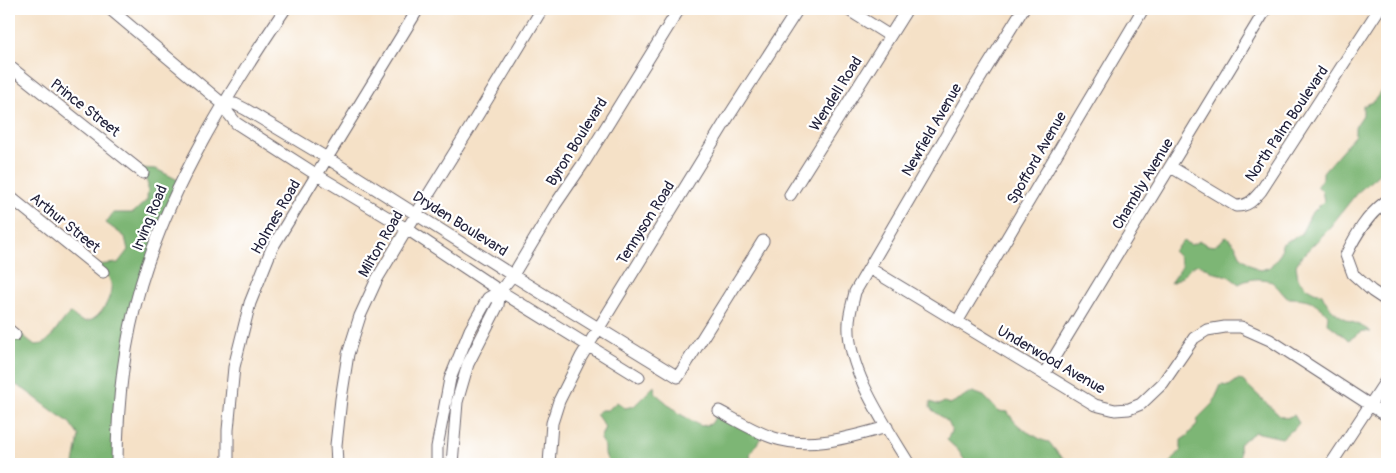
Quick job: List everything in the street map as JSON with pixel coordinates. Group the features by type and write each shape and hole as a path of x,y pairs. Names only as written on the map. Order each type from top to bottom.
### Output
{"street":[{"name":"Dryden Boulevard","path":"110,9 223,104 236,123 317,175 407,229 500,291 639,377"},
{"name":"Irving Road","path":"117,464 117,424 125,352 141,284 159,232 183,179 223,104 285,9"},
{"name":"Holmes Road","path":"228,464 228,430 234,366 250,303 272,248 418,9"},
{"name":"Milton Road","path":"337,464 336,445 340,400 351,344 360,316 377,279 542,9"},
{"name":"Byron Boulevard","path":"437,464 439,436 450,379 470,330 488,298 500,291 513,276 555,205 585,161 679,9"},
{"name":"Tennyson Road","path":"549,464 552,423 556,408 589,345 727,119 798,9"},
{"path":"848,9 890,36"},
{"name":"Wendell Road","path":"790,195 907,9"},
{"name":"Newfield Avenue","path":"909,464 861,380 853,359 849,323 855,292 974,88 1023,9"},
{"name":"Spofford Avenue","path":"957,322 1143,9"},
{"name":"Chambly Avenue","path":"1044,374 1266,9"},
{"name":"North Palm Boulevard","path":"1171,167 1236,206 1244,206 1252,201 1261,191 1379,9"},
{"name":"Prince Street","path":"9,66 143,173"},
{"name":"Dryden Boulevard","path":"223,104 235,104 245,109 327,158 513,276 678,377 763,241"},
{"name":"Arthur Street","path":"9,196 104,272"},
{"path":"1387,202 1373,211 1356,233 1346,255 1353,274 1387,301"},
{"name":"Underwood Avenue","path":"869,268 1095,405 1115,410 1130,409 1141,404 1163,382 1194,338 1206,330 1241,327 1270,340 1387,416"},
{"name":"Byron Boulevard","path":"452,464 457,402 468,364 498,305 500,291"},
{"path":"1331,464 1387,379"},
{"path":"719,411 773,438 792,442 818,443 887,427"},
{"path":"439,436 454,438"}],"green space":[{"path":"1387,84 1387,167 1356,194 1326,232 1302,256 1296,265 1298,279 1307,288 1322,294 1330,307 1338,314 1371,332 1362,331 1349,340 1327,323 1328,315 1319,306 1306,299 1287,298 1274,284 1262,279 1254,279 1239,284 1228,276 1215,273 1198,264 1170,283 1182,266 1179,257 1173,251 1183,241 1191,245 1200,241 1214,246 1227,236 1236,246 1241,257 1256,269 1261,270 1270,267 1281,253 1282,244 1301,234 1311,214 1324,201 1322,191 1317,186 1323,177 1323,172 1355,135 1355,127 1363,115 1363,106 1373,102"},
{"path":"141,168 156,169 180,181 139,285 115,464 74,464 79,436 69,422 25,390 9,381 9,325 35,345 43,344 70,313 80,320 89,321 100,313 111,292 111,285 108,276 97,265 118,263 128,250 125,237 106,223 113,213 133,213 147,200 148,185"},
{"path":"1239,379 1280,416 1286,418 1294,415 1299,423 1282,438 1255,432 1239,444 1240,464 1169,464 1181,450 1181,440 1187,436 1197,424 1198,418 1213,403 1221,385 1229,386"},
{"path":"654,386 655,393 680,414 701,426 711,424 719,411 763,435 750,454 751,464 609,464 605,454 605,447 600,439 605,427 596,414 601,410 608,410 617,402 625,408 634,406"},
{"path":"973,392 984,396 998,411 1008,412 1021,427 1041,440 1049,442 1059,455 1072,464 967,464 958,450 947,440 952,430 948,422 930,408 930,402 939,405 944,402 950,404"}]}
